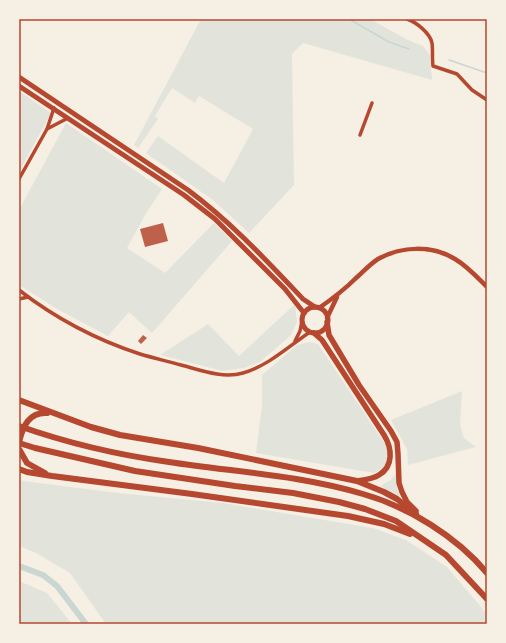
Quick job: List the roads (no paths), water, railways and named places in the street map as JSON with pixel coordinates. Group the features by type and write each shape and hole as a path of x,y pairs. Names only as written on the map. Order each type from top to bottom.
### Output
{"highway":[{"path":"19,400 51,413 120,435 198,448 357,481 390,496 460,546 487,573"},
{"path":"51,413 39,413 31,417 24,425 19,442 35,448 135,471 293,493 365,509 396,521 417,537 446,555 487,599"},
{"path":"19,426 101,449 168,462 259,473 345,489 365,494 383,501 426,522"},
{"path":"19,449 23,457 30,465 52,476"},
{"path":"19,469 27,472 52,476 348,516 384,524 417,537"}],"main road":[{"path":"19,77 214,209 303,299 317,308"},
{"path":"19,86 184,195 215,219 285,289 304,313"},
{"path":"357,481 374,477 383,472 388,466 391,453 388,442 322,340 305,328 302,321 304,313 311,307 323,310 327,320 329,335 359,385 397,442 398,475 402,492 407,502 426,522"},
{"path":"312,332 318,332 324,329 327,320"},
{"path":"353,388 359,385"}],"street":[{"path":"408,19 415,22 432,42 433,66 457,74 472,90 487,100"},
{"path":"360,135 372,103"},
{"path":"19,179 47,129 54,108"},
{"path":"47,129 68,118"},
{"path":"317,308 339,294 377,259 391,253 407,249 419,248 431,250 454,258 472,272 487,287"},
{"path":"19,290 77,328 139,354 210,373 227,375 242,374 256,369 312,332"},
{"path":"327,320 339,294"},
{"path":"19,299 28,297"},
{"path":"295,342 300,331 302,321"}],"waterway":[{"path":"349,19 389,42 409,49"},
{"path":"449,60 487,73"},
{"path":"19,566 43,575 57,586 86,624"}]}
